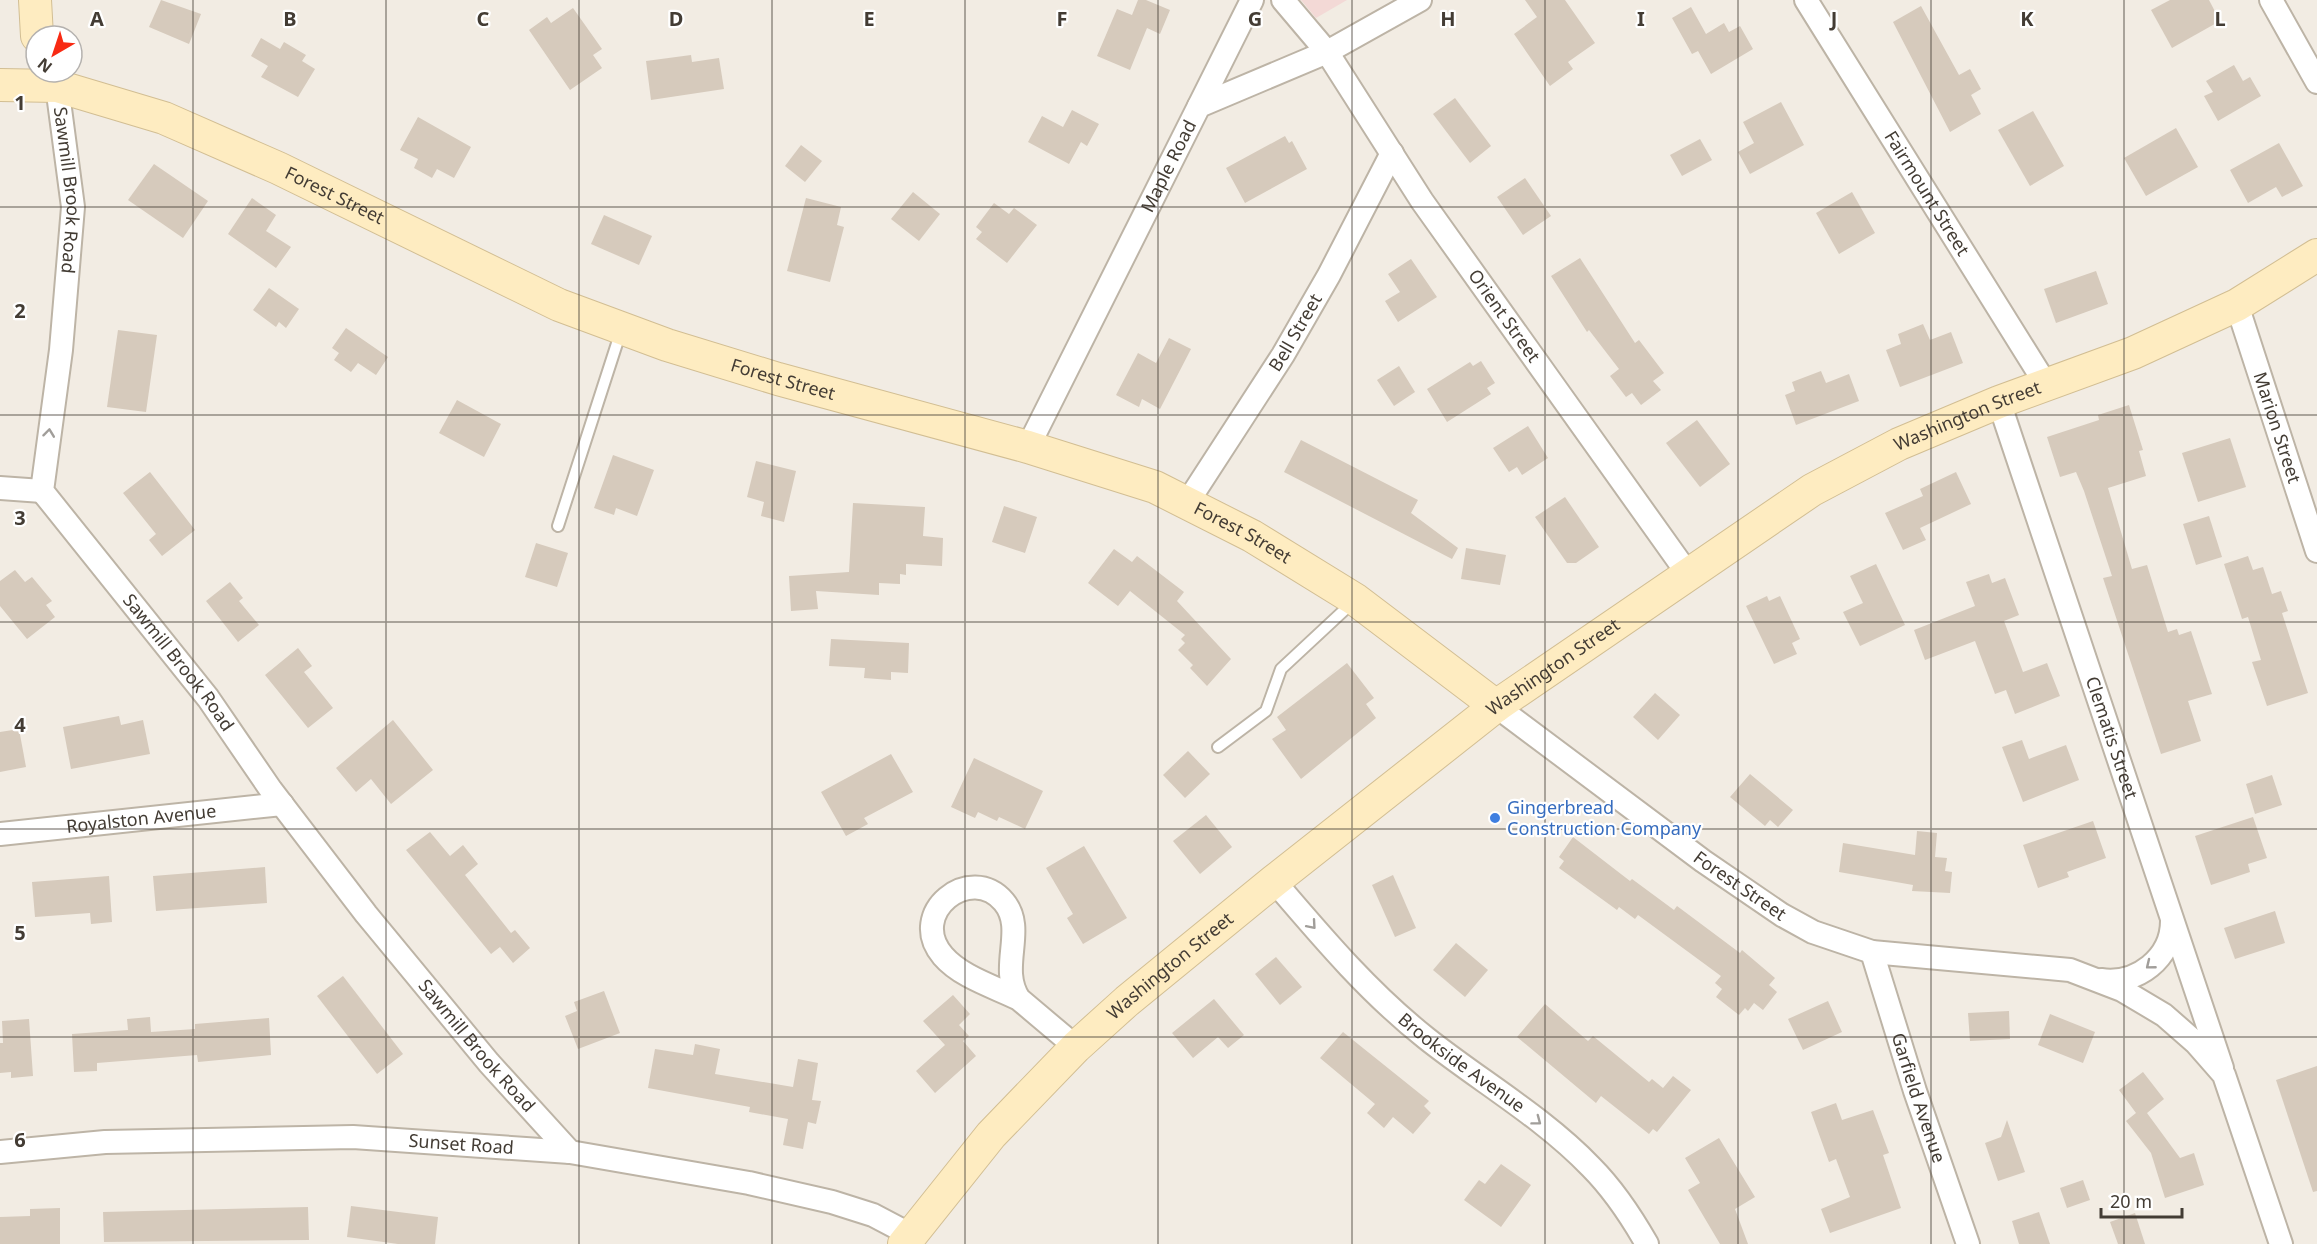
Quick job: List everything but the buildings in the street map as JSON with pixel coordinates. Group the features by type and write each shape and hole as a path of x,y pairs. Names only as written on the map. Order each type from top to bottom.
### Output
{"main road":[{"path":"34,0 36,24"},
{"name":"Forest Street","path":"0,85 24,82"},
{"name":"Forest Street","path":"69,84 164,118 278,168 559,304 622,328 778,379 1028,447 1155,487 1252,536 1356,600 1496,706"},
{"name":"Washington Street","path":"908,1240 991,1135 1076,1047 1127,1001 1274,881 1496,706 1812,490 1899,444 2000,402 2133,353 2237,305 2317,255"}],"street":[{"path":"1198,106 1252,0"},
{"name":"Orient Street","path":"1283,0 1327,52 1422,201 1688,574"},
{"name":"Maple Road","path":"1028,447 1198,106 1327,52 1420,0"},
{"name":"Fairmount Street","path":"1806,0 2047,386"},
{"path":"2271,0 2317,82"},
{"name":"Sawmill Brook Road","path":"56,84 73,207 61,350 42,491 208,698 282,804 366,914 489,1063 570,1152"},
{"name":"Bell Street","path":"1187,503 1283,355 1329,275 1392,153"},
{"name":"Marion Street","path":"2237,305 2317,551"},
{"name":"Clematis Street","path":"2000,402 2224,1075"},
{"path":"0,488 42,491"},
{"name":"Forest Street","path":"1496,706 1757,898 1813,932 1872,952 2040,965 2070,970 2122,990 2164,1015 2196,1043 2224,1075 2281,1244"},
{"name":"Royalston Avenue","path":"0,834 282,804"},
{"name":"Brookside Avenue","path":"1274,881 1345,962 1397,1014 1542,1124 1592,1167 1620,1200 1647,1244"},
{"path":"1019,999 1010,974 1014,931 1010,911 998,896 980,888 955,892 939,905 933,918 932,935 938,948 951,963 989,986 1019,999 1076,1047"},
{"path":"2100,980 2131,977 2153,964 2170,939 2172,920"},
{"name":"Garfield Avenue","path":"1872,952 1915,1091 1968,1244"},
{"name":"Sunset Road","path":"0,1152 105,1142 353,1137 570,1152 748,1184 832,1202 873,1215 908,1240"}],"lane":[{"path":"558,526 622,328"},
{"path":"1218,747 1266,711 1281,669 1356,600"}],"shaded area":[{"path":"1301,0 1347,0 1316,18"}],"place":[{"name":"Gingerbread Construction Company","path":"1495,818"}]}
